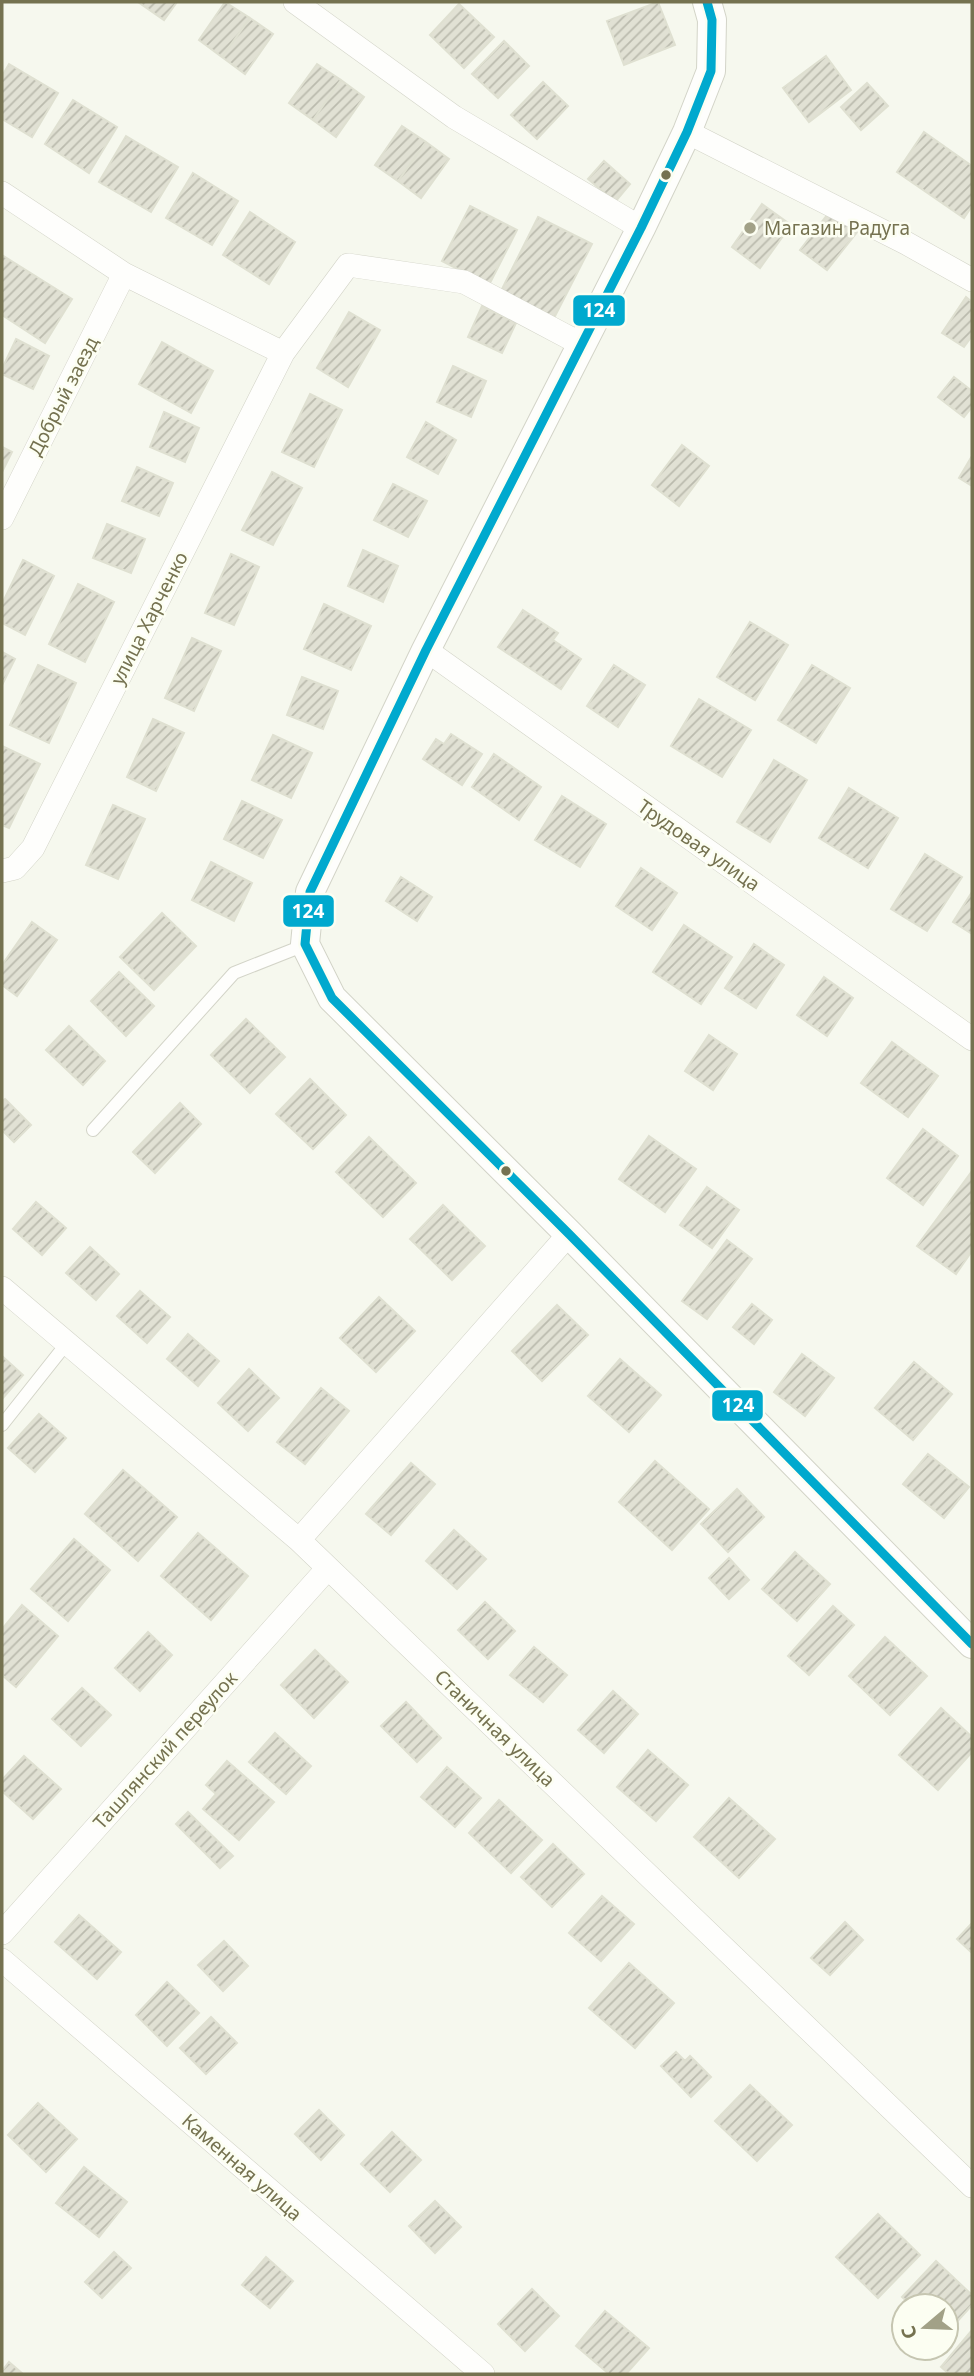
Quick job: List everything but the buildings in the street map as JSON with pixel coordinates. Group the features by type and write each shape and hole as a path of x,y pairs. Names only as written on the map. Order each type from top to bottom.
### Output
{"street":[{"path":"295,2 454,117 641,228"},
{"path":"707,2 712,20 711,71 687,132 641,228 426,650 310,891 305,944 332,998 569,1234 972,1644"},
{"path":"687,132 894,237 972,280"},
{"path":"2,193 124,274 283,353"},
{"name":"улица Харченко","path":"2,871 15,868 33,848 283,353 348,265 464,282 581,344"},
{"name":"Добрый заезд","path":"2,517 124,274"},
{"name":"Трудовая улица","path":"426,650 972,1039"},
{"path":"299,1540 569,1234"},
{"name":"Станичная улица","path":"2,1288 299,1540 972,2186"},
{"name":"Ташлянский переулок","path":"2,1933 328,1568"},
{"name":"Каменная улица","path":"2,1960 483,2374"}],"lane":[{"path":"93,1130 234,973 305,944"},
{"path":"2,1425 67,1343"}],"transit line":[{"name":"124","path":"707,2 712,20 711,71 687,132 641,228 426,650 310,892 305,944 332,998 569,1234 972,1644"}],"place":[{"name":"Магазин Радуга","path":"750,228"}]}
